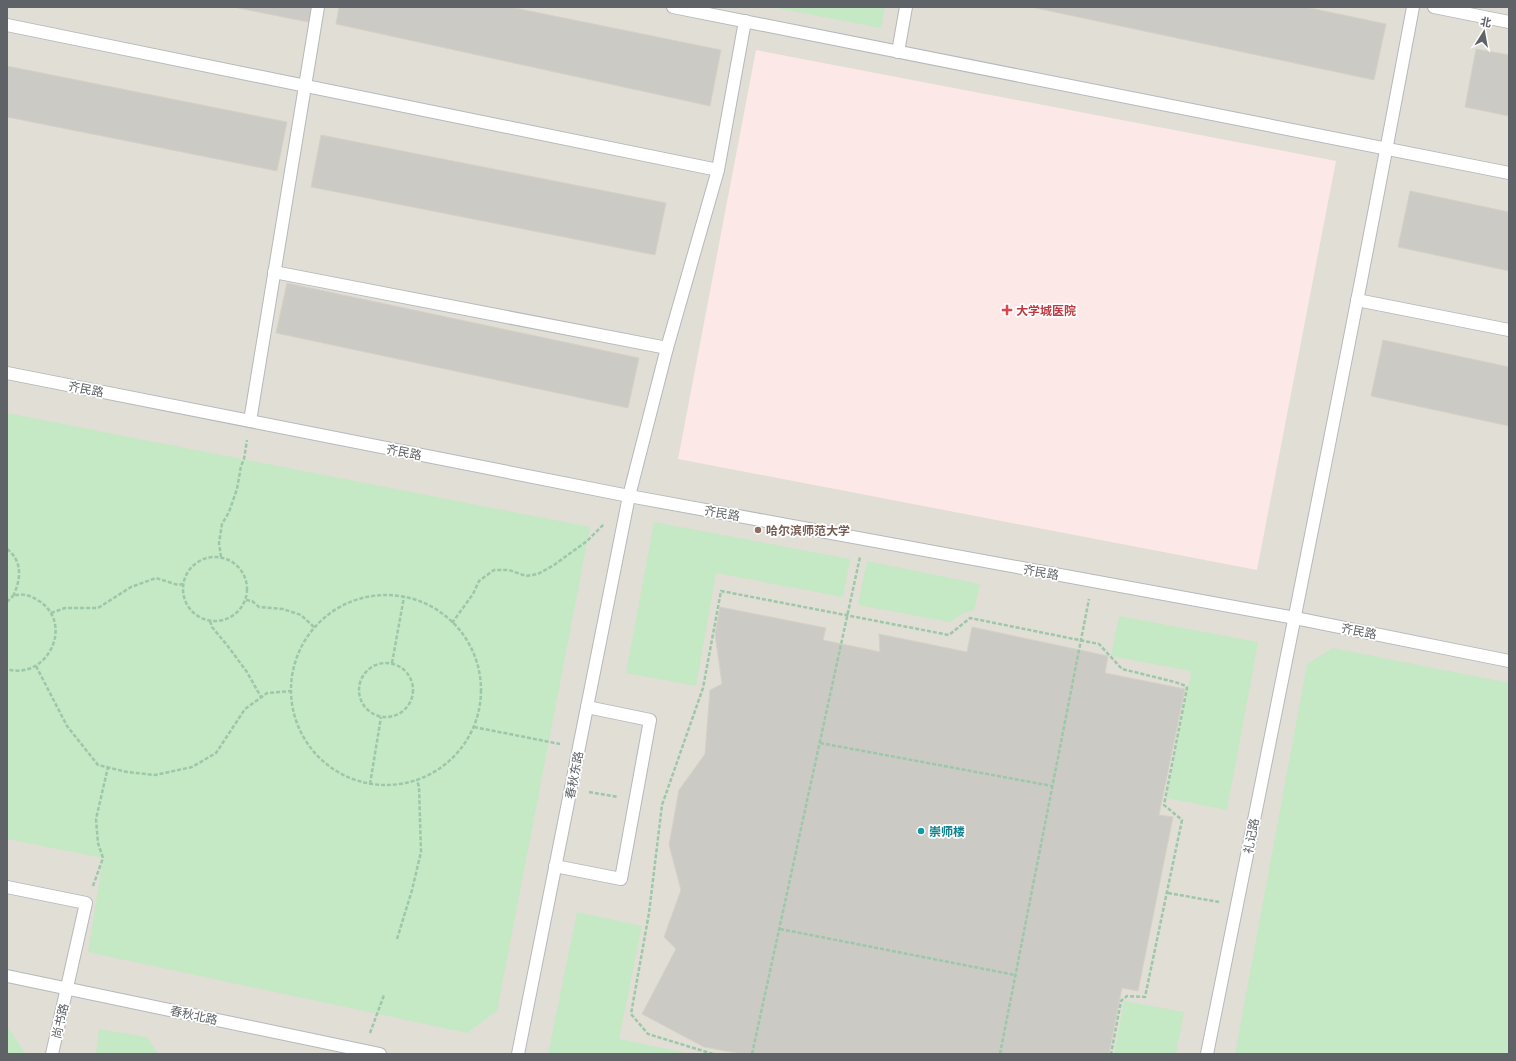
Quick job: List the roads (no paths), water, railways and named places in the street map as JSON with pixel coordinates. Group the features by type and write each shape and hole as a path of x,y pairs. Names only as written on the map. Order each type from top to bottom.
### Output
{"lane":[{"path":"250,421 318,7"},
{"path":"673,7 1509,173"},
{"path":"898,52 906,7"},
{"name":"礼记路","path":"1207,1054 1295,618 1387,149 1413,7"},
{"path":"1434,7 1509,22"},
{"name":"春秋东路","path":"518,1054 629,496 667,348 718,170 745,21"},
{"path":"7,25 718,170"},
{"path":"274,272 667,348"},
{"path":"1357,300 1509,330"},
{"name":"齐民路","path":"7,373 629,496 1295,618 1509,661"},
{"path":"556,866 621,879 650,720 587,706"},
{"name":"尚书路","path":"7,887 86,903 68,989 52,1054"},
{"name":"春秋北路","path":"7,976 380,1054"}],"place":[{"name":"大学城医院","path":"1007,310"},
{"name":"哈尔滨师范大学","path":"758,530"},
{"name":"崇师楼","path":"921,831"}]}
